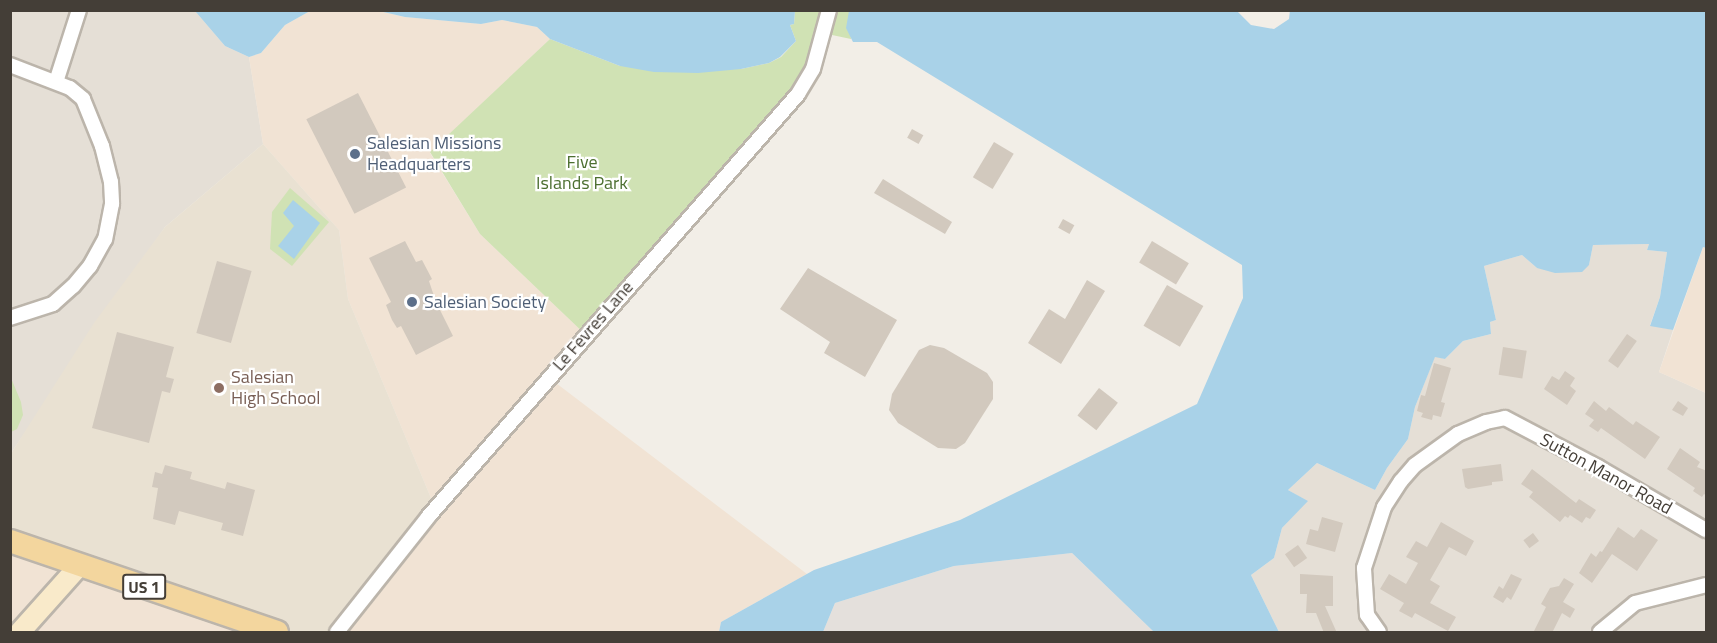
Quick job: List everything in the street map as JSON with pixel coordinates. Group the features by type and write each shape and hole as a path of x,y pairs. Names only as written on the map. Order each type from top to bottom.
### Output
{"main road":[{"name":"US 1","path":"10,541 277,633"}],"street":[{"path":"56,82 79,10"},
{"name":"Le Fevres Lane","path":"337,633 428,517 798,94 813,69 829,10"},
{"path":"10,65 70,88 83,99 102,146 111,182 110,223 105,239 90,266 53,304 10,318"},
{"name":"Sutton Manor Road","path":"1379,633 1367,615 1364,568 1371,540 1384,507 1415,465 1458,434 1485,422 1505,418 1598,467 1707,530"},
{"path":"20,633 80,565"},
{"path":"1600,633 1635,603 1707,585"}],"shaded area":[{"path":"11,11 195,11 225,46 249,57 263,144 165,227 11,453"},
{"path":"310,11 379,11 405,17 481,24 502,20 537,27 550,39 430,153 480,234 589,338 552,380 807,574 721,622 719,632 336,632 433,503 348,299 339,230 263,144 249,57 261,53 285,25"},
{"name":"Salesian High School","path":"263,144 339,230 348,299 433,503 336,632 285,632 11,535 10,455 94,323 165,227"},
{"path":"1649,244 1647,250 1667,252 1660,297 1650,325 1673,330 1659,372 1706,393 1706,632 1279,632 1251,575 1274,558 1282,528 1307,501 1288,490 1317,463 1375,490 1387,468 1408,439 1415,407 1435,356 1445,359 1463,341 1491,334 1490,322 1496,320 1484,266 1522,255 1537,268 1589,265 1593,245"},
{"path":"1703,247 1706,248 1706,393 1659,372"},
{"path":"10,536 285,632 11,632"},
{"path":"1072,553 1154,632 823,632 835,603 954,566"}],"green space":[{"name":"Five Islands Park","path":"795,11 849,11 851,39 832,35 812,83 784,122 589,338 480,234 430,152 550,39 620,66 741,69 769,63 781,57 796,41 790,25 794,24"},
{"path":"290,188 329,222 292,266 270,249 272,212"},
{"path":"11,378 21,402 23,415 17,429 11,432"}],"water":[{"path":"1290,10 1706,11 1706,248 1703,247 1673,330 1650,326 1660,297 1667,252 1647,250 1649,244 1593,245 1589,265 1582,272 1555,273 1537,268 1522,255 1484,266 1496,320 1490,322 1491,334 1463,341 1445,359 1435,357 1415,407 1408,439 1387,468 1375,490 1317,463 1288,490 1308,501 1282,528 1274,558 1251,575 1279,632 1154,632 1072,553 954,566 835,603 823,632 719,632 721,622 814,570 960,520 1197,404 1243,298 1242,265 877,42 853,42 846,28 849,11 1237,11 1251,25 1274,29 1289,19"},
{"path":"195,11 310,11 285,25 261,53 249,57 225,46"},
{"path":"379,11 795,11 794,24 790,25 796,41 780,57 769,63 741,69 698,73 654,72 620,66 550,39 537,27 502,20 481,24 405,17"},
{"path":"293,200 320,223 294,259 278,246 294,226 283,213"}],"building":[{"path":"358,93 406,187 354,214 306,119"},
{"path":"912,129 923,135 919,144 907,138"},
{"path":"994,142 1014,154 993,189 973,177"},
{"path":"883,179 952,222 945,234 874,193"},
{"path":"1063,219 1074,225 1070,234 1058,228"},
{"path":"405,241 416,262 422,260 432,279 429,281 436,302 453,336 416,355 401,326 397,328 392,320 386,305 391,302 369,258"},
{"path":"1152,241 1189,263 1176,285 1139,262"},
{"path":"217,261 252,271 231,343 196,333"},
{"path":"808,268 897,320 865,377 824,353 830,342 780,309"},
{"path":"1087,280 1105,291 1061,364 1028,343 1049,309 1065,319"},
{"path":"1167,285 1203,306 1180,347 1144,326"},
{"path":"117,332 174,347 166,377 174,379 170,393 162,391 149,443 92,428"},
{"path":"1627,334 1637,341 1618,368 1608,361"},
{"path":"930,345 944,348 987,373 993,382 993,399 965,443 956,449 938,448 898,423 889,410 892,394 919,350"},
{"path":"1503,347 1527,351 1522,378 1499,375"},
{"path":"1434,363 1451,368 1441,402 1445,403 1441,417 1433,415 1432,420 1421,417 1423,413 1417,411 1421,395 1425,396"},
{"path":"1565,371 1575,378 1570,386 1576,391 1567,405 1544,389 1552,376 1559,380"},
{"path":"1099,388 1118,403 1096,430 1077,416"},
{"path":"1594,401 1606,411 1609,407 1633,425 1636,421 1660,437 1645,459 1601,428 1598,432 1589,426 1594,420 1585,414"},
{"path":"1678,401 1688,408 1683,416 1672,410"},
{"path":"1680,448 1700,462 1697,467 1707,471 1707,496 1704,494 1702,497 1693,491 1695,488 1667,469"},
{"path":"1501,464 1503,481 1468,489 1465,487 1462,469"},
{"path":"165,465 192,472 190,479 225,489 227,482 255,490 243,536 221,530 223,523 179,511 175,525 153,519 158,488 152,487 155,472 162,474"},
{"path":"1532,469 1576,503 1579,499 1596,510 1590,519 1586,517 1582,523 1570,515 1568,518 1565,516 1560,522 1529,497 1533,492 1521,484"},
{"path":"1322,517 1343,523 1335,552 1306,544 1310,529 1318,531"},
{"path":"1441,522 1474,541 1466,556 1449,547 1430,580 1440,586 1430,603 1456,617 1448,631 1415,613 1412,618 1399,611 1404,603 1380,589 1389,574 1406,584 1418,563 1406,557 1416,541 1427,547"},
{"path":"1618,527 1634,538 1641,529 1658,540 1637,571 1612,554 1592,583 1579,573 1591,553 1596,557 1600,551 1602,552"},
{"path":"1533,533 1539,541 1529,548 1523,540"},
{"path":"1298,545 1307,558 1294,567 1285,554"},
{"path":"1300,574 1333,576 1333,606 1325,606 1337,633 1324,633 1316,613 1306,613 1307,594 1300,594"},
{"path":"1511,574 1522,579 1511,600 1507,597 1503,603 1493,597 1499,586 1503,589"},
{"path":"1564,578 1574,584 1563,602 1575,609 1570,618 1562,613 1552,633 1533,633 1546,607 1541,604 1550,588 1559,586"}],"place":[{"name":"Salesian Missions Headquarters","path":"355,154"},
{"name":"Salesian Society","path":"412,302"},
{"name":"Salesian High School","path":"219,388"}]}
